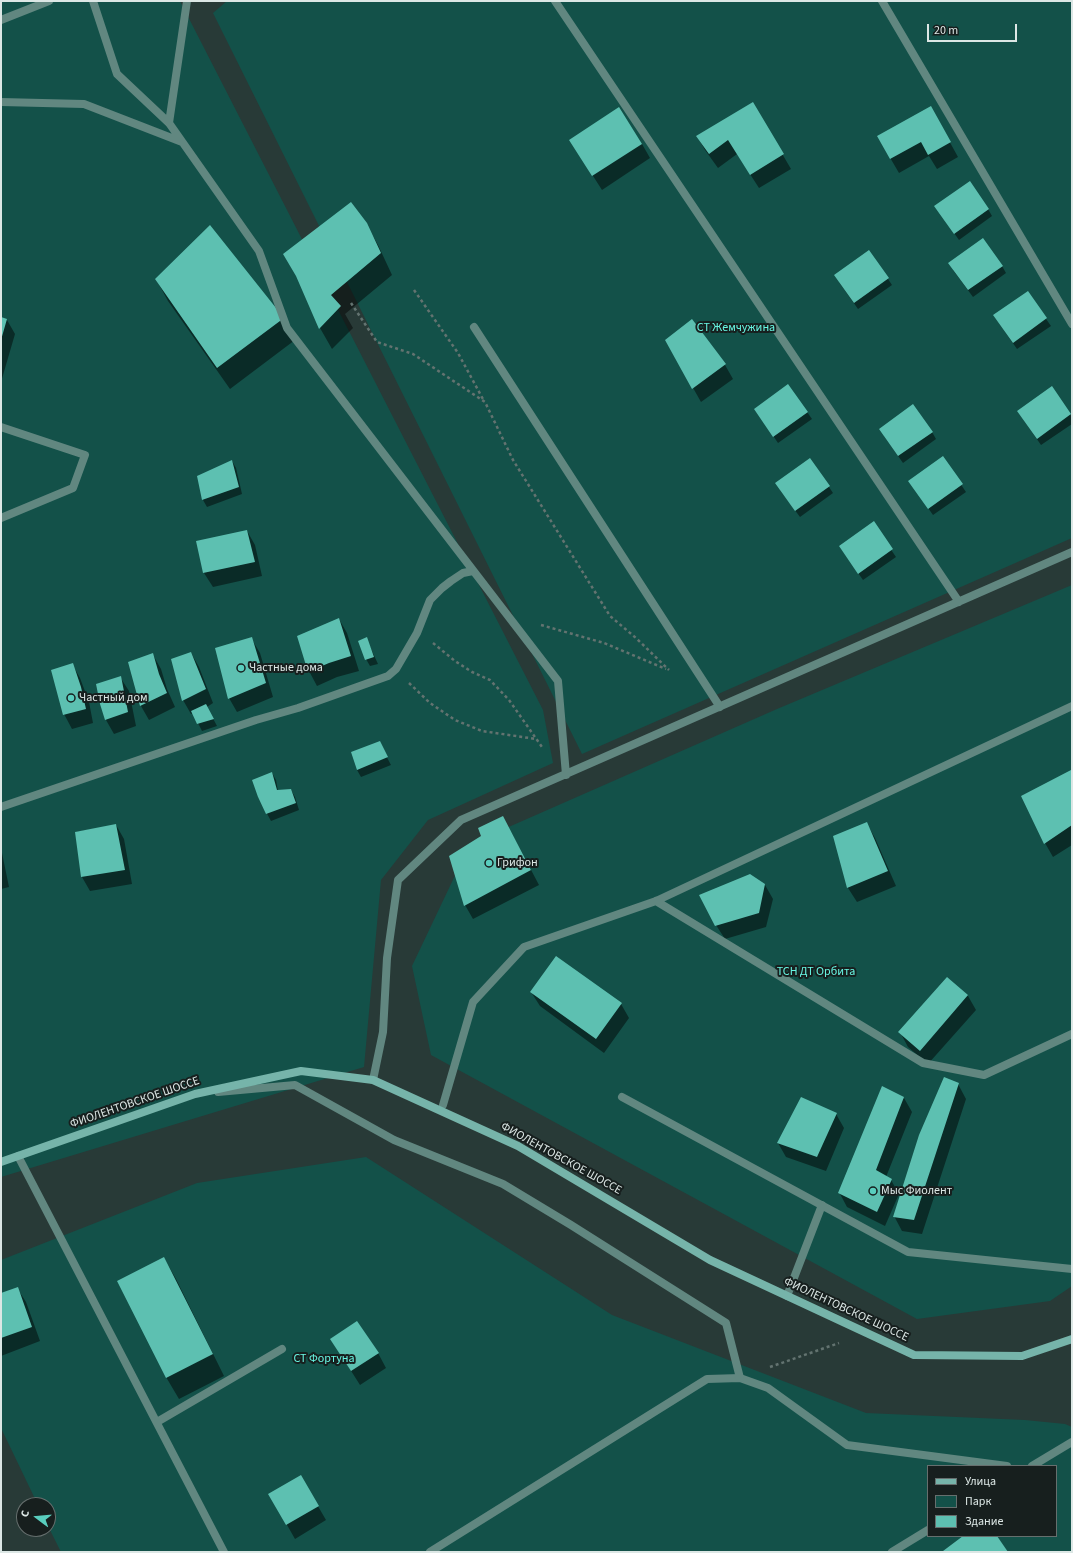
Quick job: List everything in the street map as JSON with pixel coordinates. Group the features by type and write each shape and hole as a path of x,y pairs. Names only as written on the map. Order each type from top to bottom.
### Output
{"main road":[{"name":"ФИОЛЕНТОВСКОЕ ШОССЕ","path":"1,1162 196,1094 301,1071 373,1080 518,1146 710,1260 914,1355 1022,1356 1072,1339"}],"street":[{"path":"1,20 50,1"},
{"path":"93,1 117,74 169,123 259,251 287,328 558,681 566,774"},
{"path":"169,123 187,1"},
{"path":"555,1 959,602"},
{"path":"882,1 1072,324"},
{"path":"1,102 84,104 182,142"},
{"path":"474,327 720,707"},
{"path":"1,427 85,456 73,488 1,518"},
{"path":"373,1080 383,1032 387,958 398,880 460,820 1072,552"},
{"path":"1,807 256,720 298,708 388,676 396,669 417,633 430,600 451,581 463,573 473,571"},
{"path":"443,1105 473,1002 524,948 656,901 1072,706"},
{"path":"656,901 922,1063 984,1075 1072,1034"},
{"path":"196,1094 295,1085 394,1140 502,1184 571,1225 726,1323 740,1378"},
{"path":"622,1097 908,1252 1072,1269"},
{"path":"18,1156 224,1552"},
{"path":"787,1296 822,1205"},
{"path":"157,1422 282,1349"},
{"path":"430,1552 707,1379 740,1378 768,1388 847,1445 999,1465"},
{"path":"1034,1465 1072,1442"},
{"path":"892,1552 927,1531"}],"path":[{"path":"414,290 458,353 513,460 610,616 675,674"},
{"path":"351,303 377,342 413,354 484,402"},
{"path":"514,625 524,619 604,643 669,670"},
{"path":"417,633 472,672 490,680 509,700 553,763 566,774"},
{"path":"396,669 430,703 455,720 482,731 537,739"},
{"path":"740,1378 843,1341"}],"green space":[{"path":"1,1 180,1 543,710 553,763 428,820 381,880 364,1067 1,1177"},
{"name":"СТ Жемчужина","path":"227,1 1072,1 1072,538 582,754 213,13"},
{"name":"ТСН ДТ Орбита","path":"1072,585 1072,1286 1050,1301 917,1319 431,1055 412,966 470,844 777,709"},
{"name":"СТ Фортуна","path":"366,1157 612,1315 866,1413 1025,1420 1065,1424 1072,1427 1072,1552 61,1552 54,1537 56,1537 56,1497 34,1497 1,1428 1,1260 197,1183"}],"building":[{"path":"753,102 784,154 750,175 728,140 709,154 696,136"},
{"path":"931,106 951,142 928,155 921,142 890,159 877,136"},
{"path":"619,107 642,144 592,176 569,140"},
{"path":"970,181 989,209 954,234 934,206"},
{"path":"351,202 367,223 381,253 331,295 341,306 319,329 296,276 283,254"},
{"path":"210,225 284,318 217,368 155,279"},
{"path":"983,238 1003,266 968,290 948,263"},
{"path":"869,250 889,278 854,303 834,275"},
{"path":"1028,291 1047,318 1013,343 993,315"},
{"path":"1,317 7,319 1,340"},
{"path":"692,319 726,364 692,389 665,340"},
{"path":"788,384 808,412 773,437 754,409"},
{"path":"1052,386 1071,414 1037,439 1017,411"},
{"path":"913,404 933,432 898,456 879,429"},
{"path":"943,456 963,484 928,509 908,481"},
{"path":"810,458 830,486 795,511 775,483"},
{"path":"232,460 239,487 202,500 197,476"},
{"path":"874,521 893,549 858,574 839,546"},
{"path":"247,530 255,562 203,573 196,541"},
{"path":"339,618 351,656 308,672 297,636"},
{"name":"Частные дома","path":"252,637 266,683 228,699 215,648"},
{"path":"367,637 374,657 365,660 358,641"},
{"path":"191,652 206,689 182,701 171,659"},
{"path":"153,653 159,674 167,693 140,706 128,662"},
{"name":"Частный дом","path":"73,663 86,709 63,715 51,670"},
{"name":"Частный дом","path":"121,676 128,712 105,720 96,684"},
{"path":"206,704 214,719 197,724 191,711"},
{"path":"380,741 388,757 357,770 351,752"},
{"path":"1071,770 1072,825 1044,844 1021,796"},
{"path":"272,772 277,790 291,789 296,803 266,814 252,780"},
{"name":"Грифон","path":"503,816 531,870 464,906 449,856 481,836 478,828"},
{"path":"867,822 888,871 847,888 833,836"},
{"path":"116,824 125,870 81,877 75,832"},
{"path":"750,874 765,884 759,913 715,926 699,895"},
{"path":"556,956 622,1003 596,1039 530,992"},
{"path":"947,977 968,995 920,1051 898,1032"},
{"path":"944,1077 959,1083 914,1220 893,1217 919,1135"},
{"path":"882,1086 904,1097 876,1170 892,1179 877,1212 838,1193"},
{"path":"801,1097 837,1113 817,1157 777,1143"},
{"path":"164,1257 213,1354 166,1378 117,1281"},
{"path":"18,1287 32,1327 1,1338 1,1293"},
{"path":"357,1321 379,1353 351,1371 330,1339"},
{"path":"301,1475 319,1506 286,1525 268,1494"},
{"path":"962,1537 998,1537 1008,1552 944,1552 943,1551"}],"place":[{"name":"Частные дома","path":"241,668"},
{"name":"Частный дом","path":"71,698"},
{"name":"Грифон","path":"489,863"},
{"name":"Мыс Фиолент","path":"873,1191"}]}
